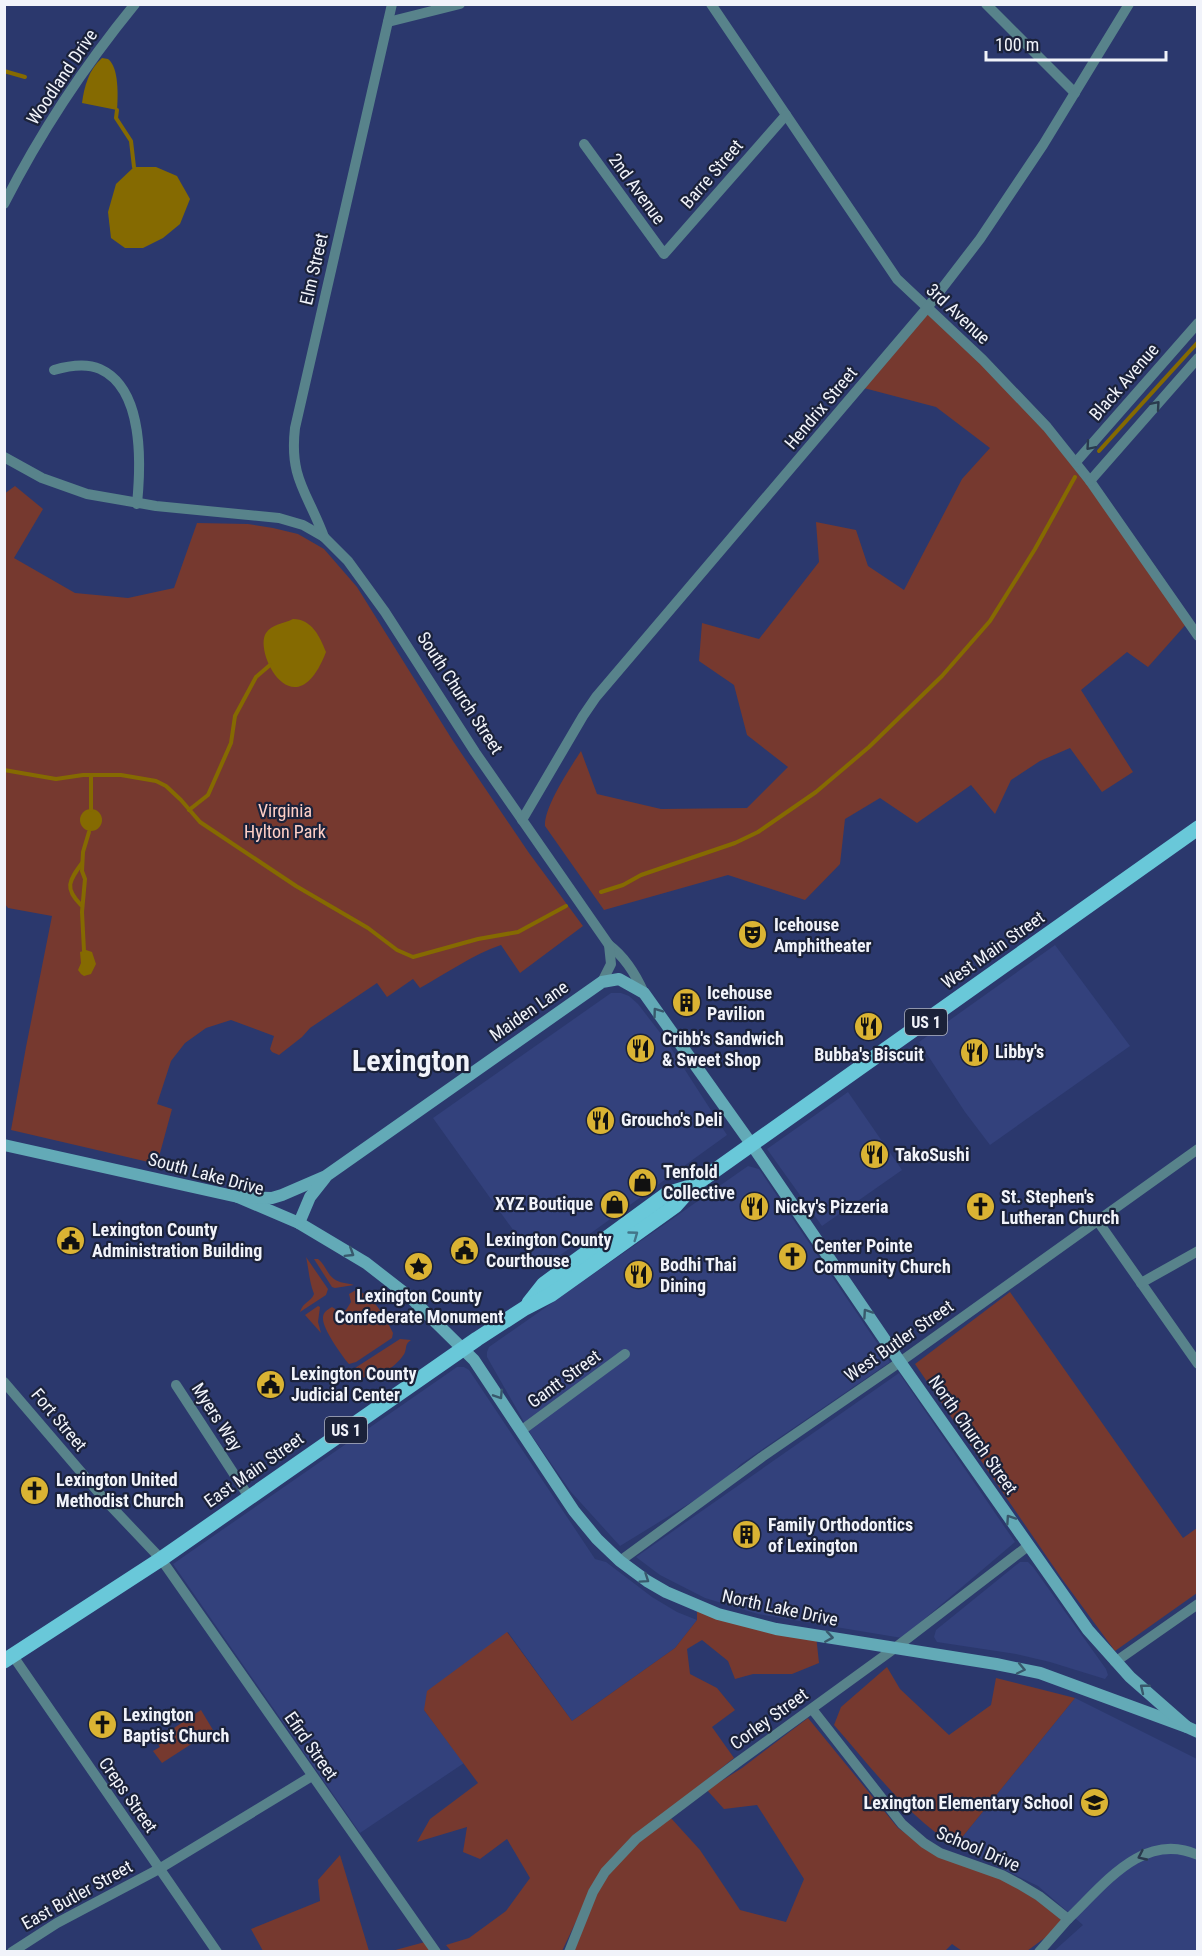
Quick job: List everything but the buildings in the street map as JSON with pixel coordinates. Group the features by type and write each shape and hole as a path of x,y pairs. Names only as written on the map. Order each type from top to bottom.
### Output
{"main road":[{"name":"West Main Street","path":"752,1145 1197,828"},
{"path":"602,982 619,979 644,993"},
{"name":"Maiden Lane","path":"238,1197 282,1196 326,1176 602,982"},
{"name":"South Church Street","path":"644,993 752,1145"},
{"name":"South Lake Drive","path":"4,1145 238,1197 299,1223 384,1276 464,1348"},
{"name":"East Main Street","path":"9,1659 160,1559 525,1308 544,1284 668,1194 693,1186 752,1145"},
{"name":"North Church Street","path":"752,1145 900,1362 1088,1630 1130,1677 1192,1729"},
{"name":"Maiden Lane","path":"299,1223 310,1197 326,1176"},
{"name":"North Lake Drive","path":"464,1348 491,1383 574,1510 597,1539 647,1581 666,1592 718,1614 776,1629 1040,1673 1192,1729"}],"street":[{"name":"Woodland Drive","path":"4,204 41,137 93,59 135,4"},
{"name":"Elm Street","path":"324,537 297,474 293,454 295,428 392,4"},
{"path":"388,22 460,4"},
{"name":"3rd Avenue","path":"711,4 897,279 983,360 1024,402 1076,462 1197,636"},
{"path":"986,4 1075,93"},
{"name":"Hendrix Street","path":"522,820 582,716 596,697 927,308 980,238 1019,183 1129,4"},
{"name":"Barre Street","path":"664,254 786,115"},
{"name":"2nd Avenue","path":"584,144 664,254"},
{"name":"Black Avenue","path":"1076,462 1197,323"},
{"path":"1090,481 1197,358"},
{"path":"54,370 76,366 99,368 123,391 137,434 140,472 137,504"},
{"name":"South Church Street","path":"4,457 34,474 87,494 137,504 279,518 303,525 324,537 340,550 368,588 522,820 609,945 619,952 644,993"},
{"path":"602,982 611,964 609,945"},
{"name":"West Butler Street","path":"620,1560 1197,1149"},
{"path":"1097,1220 1197,1364"},
{"path":"1141,1283 1197,1251"},
{"name":"Gantt Street","path":"522,1430 626,1354"},
{"name":"Fort Street","path":"4,1382 105,1500 160,1559"},
{"name":"Myers Way","path":"176,1385 249,1497"},
{"name":"Corley Street","path":"569,1952 593,1892 605,1872 636,1839 895,1648 1028,1546"},
{"name":"Efird Street","path":"160,1559 436,1952"},
{"path":"1115,1662 1197,1604"},
{"name":"Creps Street","path":"9,1659 217,1952"},
{"name":"School Drive","path":"812,1709 902,1824 924,1843 940,1853 1002,1875 1019,1884 1068,1919"},
{"name":"East Butler Street","path":"12,1952 57,1923 159,1869 312,1776"},
{"path":"1039,1952 1068,1919 1125,1864 1145,1853 1166,1848 1188,1851 1197,1855"}],"shaded area":[{"path":"102,58 108,59 114,68 117,82 117,110 82,103 88,79"},
{"path":"134,167 156,167 177,176 190,199 180,224 163,238 143,248 125,248 111,238 108,212 116,184"},
{"path":"293,619 310,625 326,652 314,675 302,686 290,686 280,680 271,669 264,643 268,630"},
{"path":"91,809 99,812 102,820 99,828 91,831 83,828 80,820 83,812"},
{"path":"1055,945 1130,1046 990,1145 965,1112 919,1042"},
{"path":"86,950 92,952 96,964 91,974 84,976 78,970 81,963 80,952"},
{"path":"611,993 629,996 638,1004 665,1039 727,1135 541,1269 433,1118"},
{"path":"848,1092 902,1170 822,1226 767,1149"},
{"path":"748,1166 759,1169 890,1362 741,1464 700,1497 620,1546 571,1492 532,1436 487,1357 487,1352 489,1347"},
{"path":"457,1367 469,1370 595,1559 606,1562 652,1597 677,1612 697,1620 675,1648 572,1721 508,1632 424,1710 464,1763 360,1833 173,1564"},
{"path":"899,1373 1015,1542 902,1638 758,1614 705,1598 660,1575 636,1557"},
{"path":"1020,1562 1028,1562 1033,1567 1106,1669 1108,1675 1105,1679 1016,1654 937,1642 934,1637 936,1630"},
{"name":"Lexington Elementary School","path":"1075,1698 1197,1759 1197,1951 1054,1951 1083,1925 1038,1886 955,1846"}],"green space":[{"path":"927,308 1047,427 1188,622 1148,667 1127,652 1081,690 1133,772 1102,792 1070,748 1040,761 1011,780 995,814 971,785 917,823 880,798 845,819 840,864 805,900 728,875 604,910 545,826 553,798 581,751 597,794 661,809 747,808 788,767 747,735 734,685 699,661 702,623 759,639 819,562 816,522 856,530 868,566 904,590 962,479 990,448 936,407 860,387"},
{"name":"Virginia Hylton Park","path":"15,486 43,509 14,558 75,593 128,598 174,588 197,523 248,524 273,528 298,534 324,549 357,587 453,741 529,853 583,926 520,973 501,945 470,959 420,988 413,979 387,997 377,983 310,1028 279,1055 270,1049 274,1036 231,1020 206,1028 185,1043 171,1061 157,1104 172,1109 157,1164 11,1130 52,916 8,908 5,904 4,494"},
{"path":"306,1257 328,1289 326,1295 300,1312 314,1294"},
{"path":"314,1259 318,1259 336,1280 354,1285 332,1287"},
{"path":"356,1290 373,1302 383,1314 393,1333 392,1338 356,1362 349,1364 329,1335 323,1316 332,1307 340,1312 346,1310 351,1302 349,1294"},
{"path":"1010,1292 1183,1538 1197,1528 1197,1593 1115,1651 1062,1579 915,1364"},
{"path":"318,1306 320,1307 318,1322 321,1333 305,1315"},
{"path":"400,1339 411,1340 398,1362 388,1369 361,1379 355,1368"},
{"path":"697,1606 816,1635 819,1663 792,1674 753,1674 735,1679 728,1661 702,1640 687,1649 690,1674 717,1688 735,1710 712,1727 734,1758 635,1837 581,1911 562,1951 451,1951 446,1945 469,1938 506,1911 530,1878 507,1839 480,1859 463,1852 467,1827 417,1842 430,1819 478,1783 424,1710 427,1691 507,1632 572,1721 675,1648 697,1620"},
{"path":"887,1667 900,1689 949,1735 991,1705 996,1678 1075,1698 955,1846 905,1806 834,1725 841,1707"},
{"path":"201,1710 213,1730 162,1763 153,1751 160,1747 156,1740"},
{"path":"808,1718 898,1828 911,1837 1000,1878 1037,1900 1065,1923 1027,1951 962,1951 952,1944 944,1952 574,1952 596,1893 621,1857 670,1817 700,1850 740,1910 786,1922 804,1879 757,1805 724,1809 707,1790 742,1768"},
{"path":"340,1855 369,1951 263,1951 251,1929 320,1901 318,1880"},
{"path":"425,1942 432,1952 388,1952"}],"waterway":[{"path":"4,71 25,77"},
{"path":"117,110 116,118 131,141 134,167"},
{"path":"1099,451 1198,342"},
{"path":"601,892 623,885 641,875 735,843 758,832 816,792 869,747 942,676 990,621 1035,549 1075,477"},
{"path":"189,810 208,795 231,743 235,716 256,677 270,665"},
{"path":"4,770 56,779 83,775 121,775 156,781 166,786 200,822 296,886 368,928 397,950 413,957 478,939 518,932 566,906"},
{"path":"91,775 91,810"},
{"path":"84,951 82,912 85,879 82,871 83,852 89,832"},
{"path":"81,905 72,894 70,884 82,863"}],"place":[{"name":"Icehouse Amphitheater","path":"753,935"},
{"name":"Icehouse Pavilion","path":"686,1003"},
{"name":"Bubba's Biscuit","path":"869,1026"},
{"name":"Cribb's Sandwich & Sweet Shop","path":"641,1049"},
{"name":"Libby's","path":"974,1052"},
{"name":"Groucho's Deli","path":"600,1120"},
{"name":"TakoSushi","path":"874,1155"},
{"name":"Tenfold Collective","path":"642,1182"},
{"name":"XYZ Boutique","path":"614,1204"},
{"name":"Nicky's Pizzeria","path":"754,1207"},
{"name":"St. Stephen's Lutheran Church","path":"980,1207"},
{"name":"Lexington County Administration Building","path":"71,1240"},
{"name":"Lexington County Courthouse","path":"465,1250"},
{"name":"Center Pointe Community Church","path":"793,1256"},
{"name":"Lexington County Confederate Monument","path":"419,1267"},
{"name":"Bodhi Thai Dining","path":"639,1275"},
{"name":"Lexington County Judicial Center","path":"270,1384"},
{"name":"Lexington United Methodist Church","path":"35,1490"},
{"name":"Family Orthodontics of Lexington","path":"747,1535"},
{"name":"Lexington Baptist Church","path":"102,1725"},
{"name":"Lexington Elementary School","path":"1094,1803"}],"district":[{"name":"Lexington","path":"411,1061"}]}
